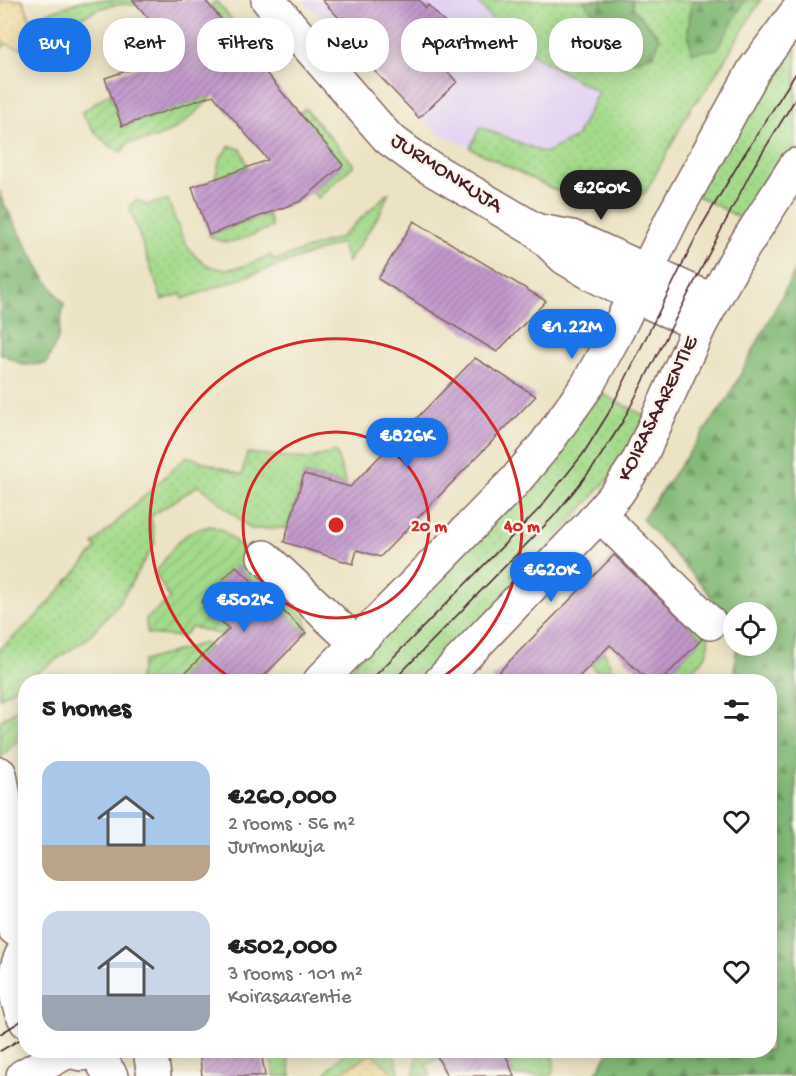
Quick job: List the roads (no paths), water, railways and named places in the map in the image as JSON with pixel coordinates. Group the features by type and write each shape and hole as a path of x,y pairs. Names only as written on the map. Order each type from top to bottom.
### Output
{"street":[{"name":"JURMONKUJA","path":"268,0 388,138 422,163 537,231 565,258 592,274 641,283 707,313"},
{"path":"327,674 515,481 587,386 674,215 754,70 796,13"},
{"name":"KOIRASAARENTIE","path":"448,674 618,492 639,460 707,313 743,248 796,165"},
{"path":"599,514 710,623"},
{"path":"264,557 357,644"},
{"path":"0,774 4,796 14,928 18,931"},
{"path":"18,965 7,985 18,1004"},
{"path":"23,1076 82,1058"},
{"path":"151,1058 154,1076"}],"tram line":[{"path":"377,674 539,509 583,454 608,414 701,227 796,73"},
{"path":"400,674 554,516 594,466 623,421 754,166 796,98"},
{"path":"0,1034 18,1023"},
{"path":"0,1051 18,1041"}]}
